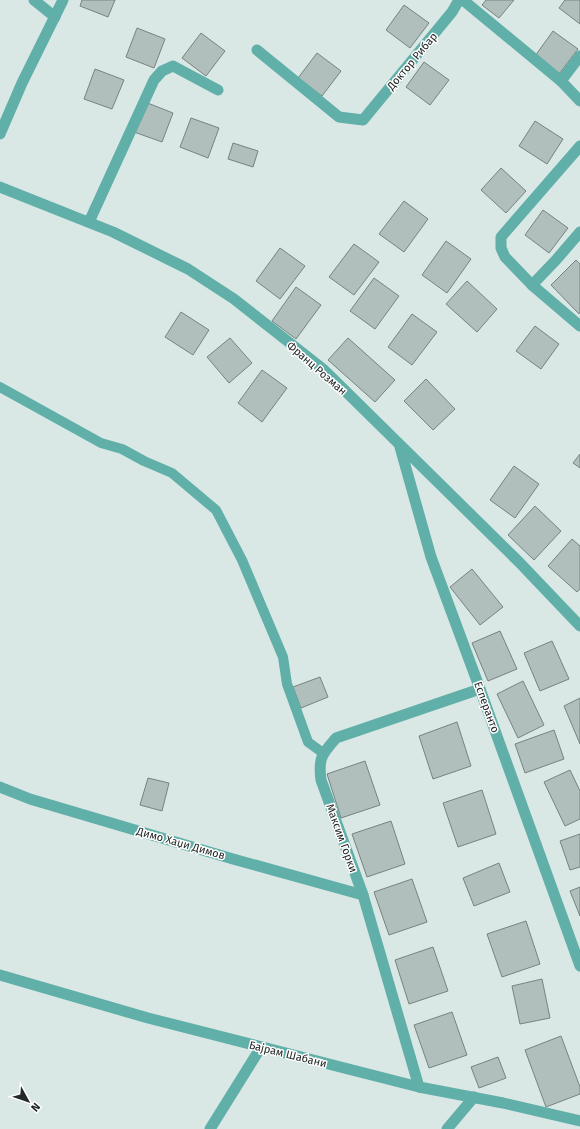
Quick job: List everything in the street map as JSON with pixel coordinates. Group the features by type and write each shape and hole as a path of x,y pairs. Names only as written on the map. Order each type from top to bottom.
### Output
{"street":[{"path":"34,0 54,17"},
{"path":"0,134 22,83 63,0"},
{"name":"Доктор Рибар","path":"257,50 339,117 363,120 452,12 459,0"},
{"path":"463,0 561,81 580,101"},
{"path":"561,81 580,56"},
{"path":"89,222 154,80 162,71 173,66 218,90"},
{"path":"580,146 501,237 505,257 532,285 580,326"},
{"name":"Франц Розман","path":"0,187 113,232 188,269 234,299 323,369 399,446 519,562 580,626"},
{"path":"532,285 580,232"},
{"name":"Есперанто","path":"399,446 431,557 580,966"},
{"path":"323,753 336,738 480,689"},
{"name":"Максим Горки","path":"323,753 320,769 321,780 363,896 419,1087"},
{"name":"Димо Хаџи Димов","path":"0,788 30,799 363,896"},
{"name":"Бајрам Шабани","path":"0,975 148,1018 419,1087 474,1097 580,1121"},
{"path":"210,1129 261,1047"},
{"path":"447,1129 474,1097"}],"lane":[{"path":"0,388 101,443 122,449 144,461 172,472 216,510 242,560 283,657 287,684 308,742 323,753"}],"building":[{"path":"82,0 115,0 108,17 80,6"},
{"path":"486,0 514,0 499,18 482,5"},
{"path":"565,0 580,0 580,24 559,8"},
{"path":"404,5 429,23 410,48 386,30"},
{"path":"137,28 165,39 154,68 126,57"},
{"path":"553,31 578,49 559,74 535,56"},
{"path":"201,33 225,51 206,76 182,58"},
{"path":"317,53 341,71 322,96 298,78"},
{"path":"424,62 449,80 430,105 406,87"},
{"path":"95,69 124,80 112,109 84,99"},
{"path":"145,102 173,113 162,142 134,132"},
{"path":"191,118 219,128 208,158 180,147"},
{"path":"535,121 563,139 547,164 519,146"},
{"path":"233,143 258,151 253,167 228,159"},
{"path":"501,168 526,191 506,213 481,190"},
{"path":"404,201 428,219 404,252 379,234"},
{"path":"543,210 568,228 549,253 525,235"},
{"path":"446,241 471,259 447,293 422,275"},
{"path":"354,244 379,262 354,295 329,277"},
{"path":"280,248 305,266 280,299 256,281"},
{"path":"576,260 580,264 579,314 551,285"},
{"path":"374,278 399,296 375,329 350,311"},
{"path":"467,281 497,309 477,332 446,304"},
{"path":"296,287 321,305 296,339 272,321"},
{"path":"181,312 209,330 193,355 165,337"},
{"path":"412,314 437,332 412,365 388,347"},
{"path":"535,326 559,344 541,369 516,351"},
{"path":"230,338 252,363 229,383 207,357"},
{"path":"348,338 395,380 375,402 328,360"},
{"path":"262,370 287,388 262,422 238,403"},
{"path":"426,379 455,409 433,430 404,401"},
{"path":"580,454 580,468 573,463"},
{"path":"514,466 539,484 515,518 490,500"},
{"path":"535,506 561,531 534,560 508,535"},
{"path":"572,539 580,546 580,589 577,592 548,566"},
{"path":"472,569 503,607 480,625 450,587"},
{"path":"500,631 517,669 488,681 472,643"},
{"path":"552,641 569,679 540,691 524,653"},
{"path":"320,677 328,697 301,708 293,687"},
{"path":"523,681 544,725 518,738 497,694"},
{"path":"580,698 580,744 564,706"},
{"path":"457,722 471,766 433,779 419,736"},
{"path":"554,730 564,759 525,773 515,744"},
{"path":"365,761 380,805 341,818 327,774"},
{"path":"570,770 580,791 580,819 565,826 544,782"},
{"path":"148,778 169,783 162,811 140,805"},
{"path":"482,790 496,834 458,847 443,803"},
{"path":"391,821 405,864 367,877 352,834"},
{"path":"580,834 580,867 570,870 560,841"},
{"path":"499,863 510,892 474,906 463,878"},
{"path":"412,879 427,922 389,935 374,892"},
{"path":"580,887 580,916 570,891"},
{"path":"526,921 540,964 502,977 487,934"},
{"path":"433,947 448,991 409,1004 395,960"},
{"path":"542,979 550,1018 520,1024 512,986"},
{"path":"452,1012 467,1055 429,1068 414,1025"},
{"path":"561,1036 580,1087 580,1094 546,1107 525,1050"},
{"path":"498,1057 506,1078 479,1088 471,1067"}]}
